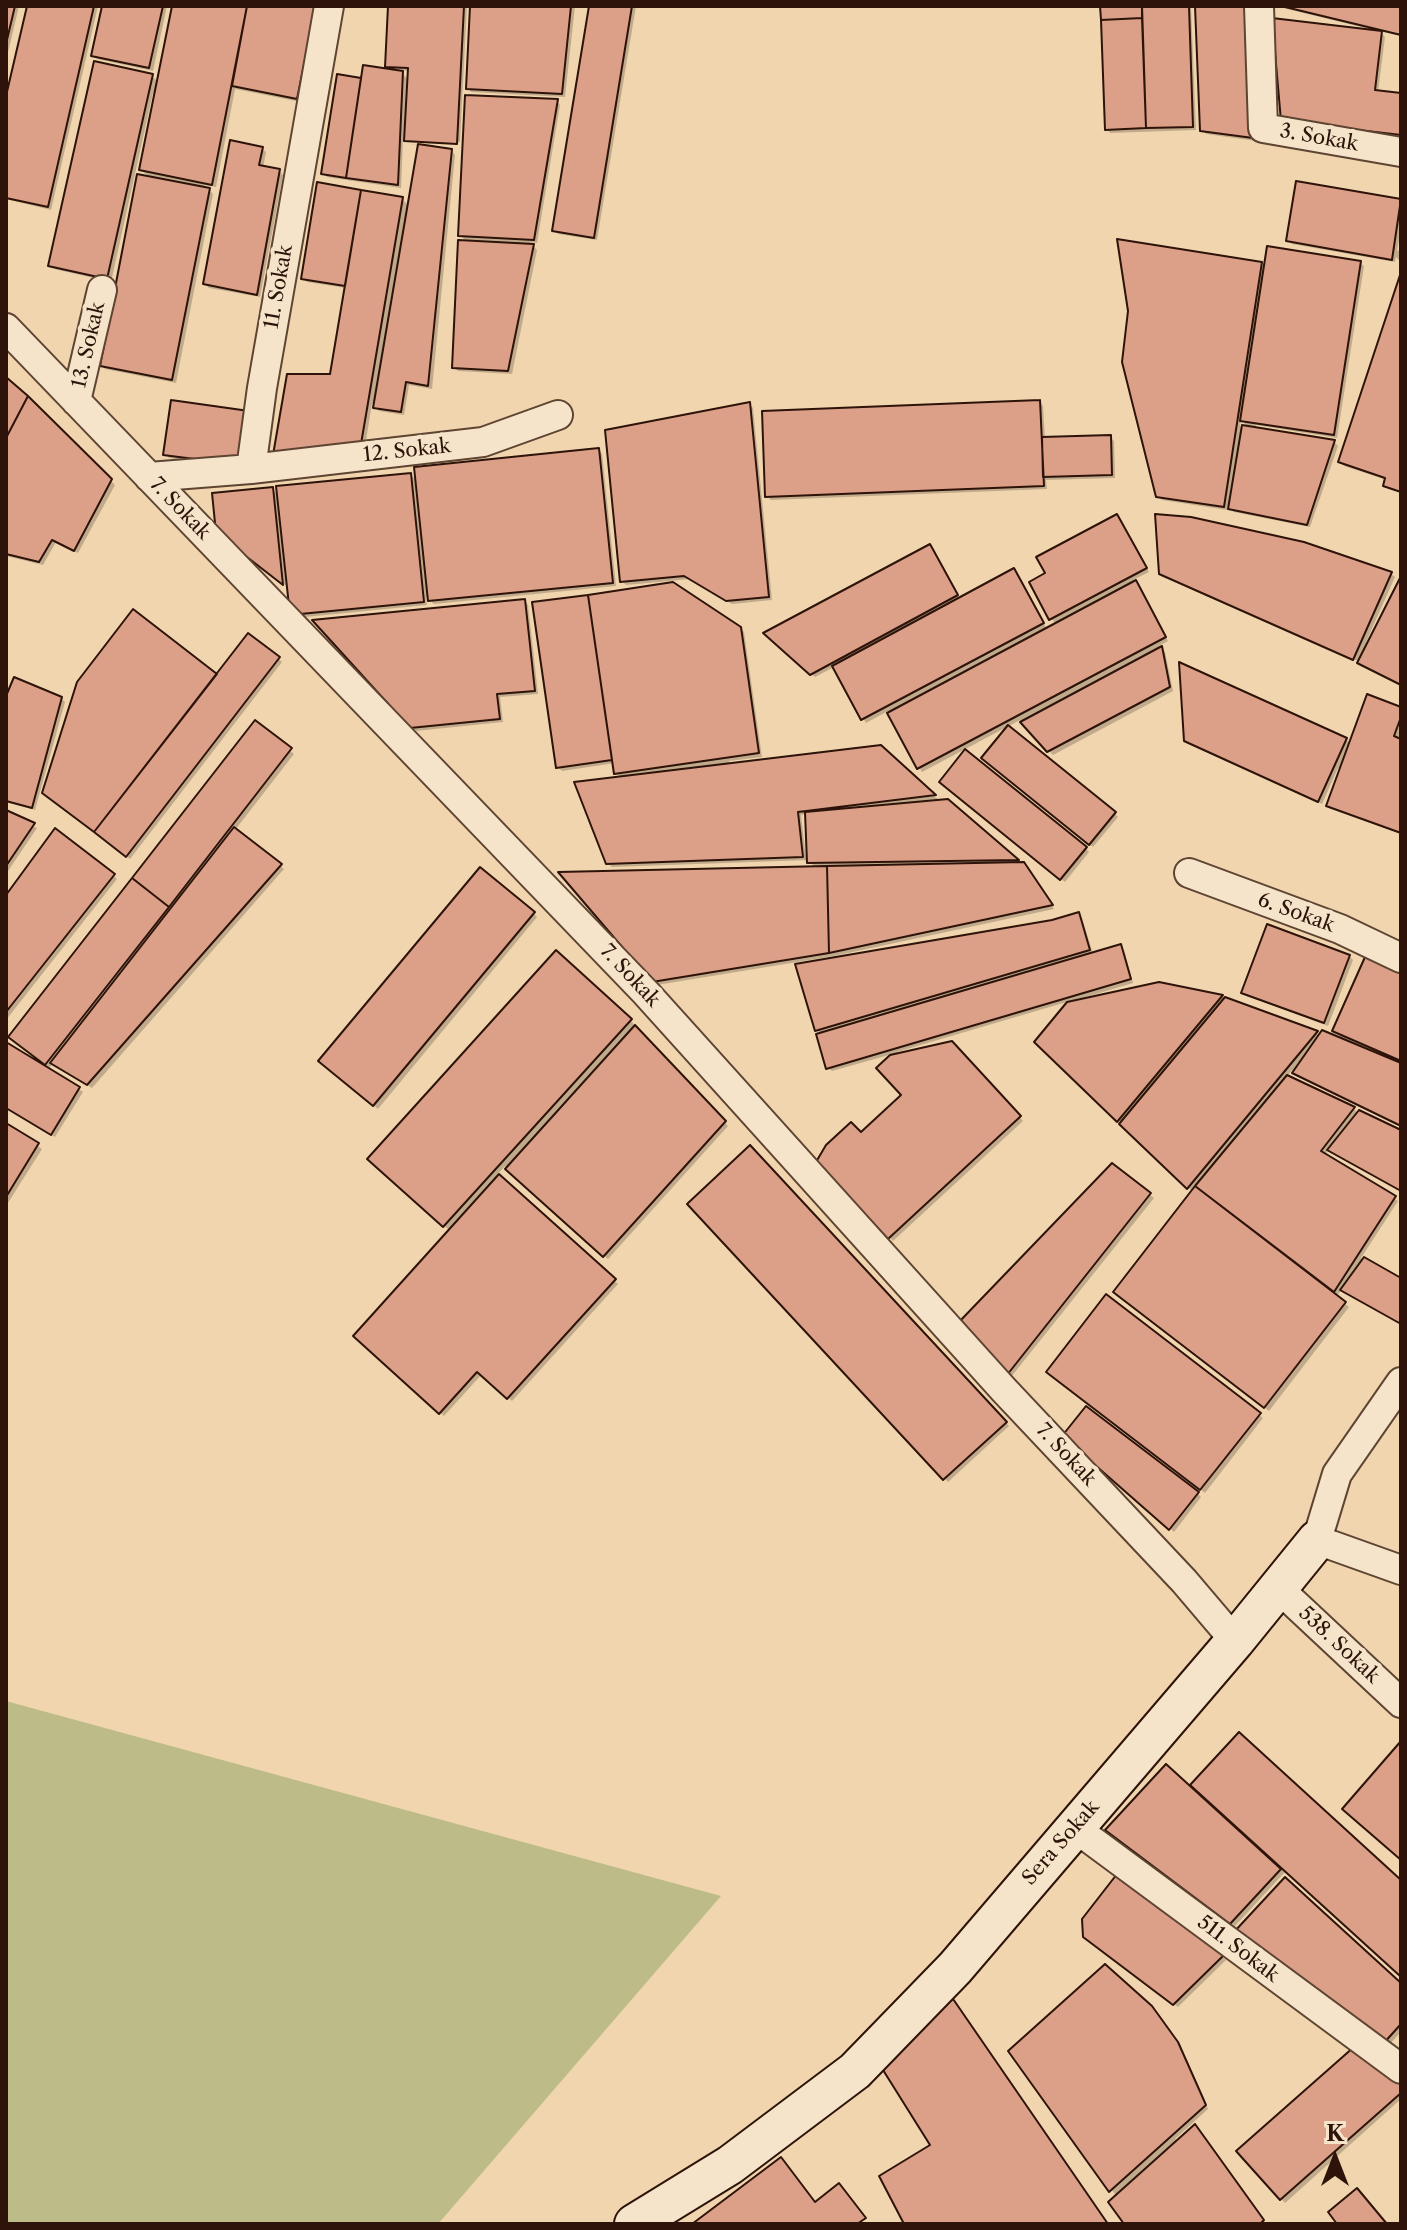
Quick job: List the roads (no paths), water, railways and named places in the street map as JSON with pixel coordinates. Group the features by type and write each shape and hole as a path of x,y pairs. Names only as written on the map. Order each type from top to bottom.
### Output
{"street":[{"name":"11. Sokak","path":"251,469 262,388 329,6"},
{"name":"3. Sokak","path":"1259,6 1263,128 1401,152"},
{"name":"13. Sokak","path":"76,401 102,290"},
{"name":"7. Sokak","path":"6,328 646,993 1004,1390 1184,1581 1235,1641"},
{"name":"12. Sokak","path":"251,469 483,442 558,415"},
{"path":"149,477 251,469"},
{"name":"6. Sokak","path":"1189,873 1340,929 1401,958"},
{"name":"Sera Sokak","path":"634,2224 730,2165 855,2071 955,1968 1235,1641 1317,1540 1337,1474 1401,1382"},
{"path":"1317,1540 1401,1570"},
{"name":"538. Sokak","path":"1278,1588 1401,1703"},
{"name":"511. Sokak","path":"1075,1828 1401,2069"}]}
